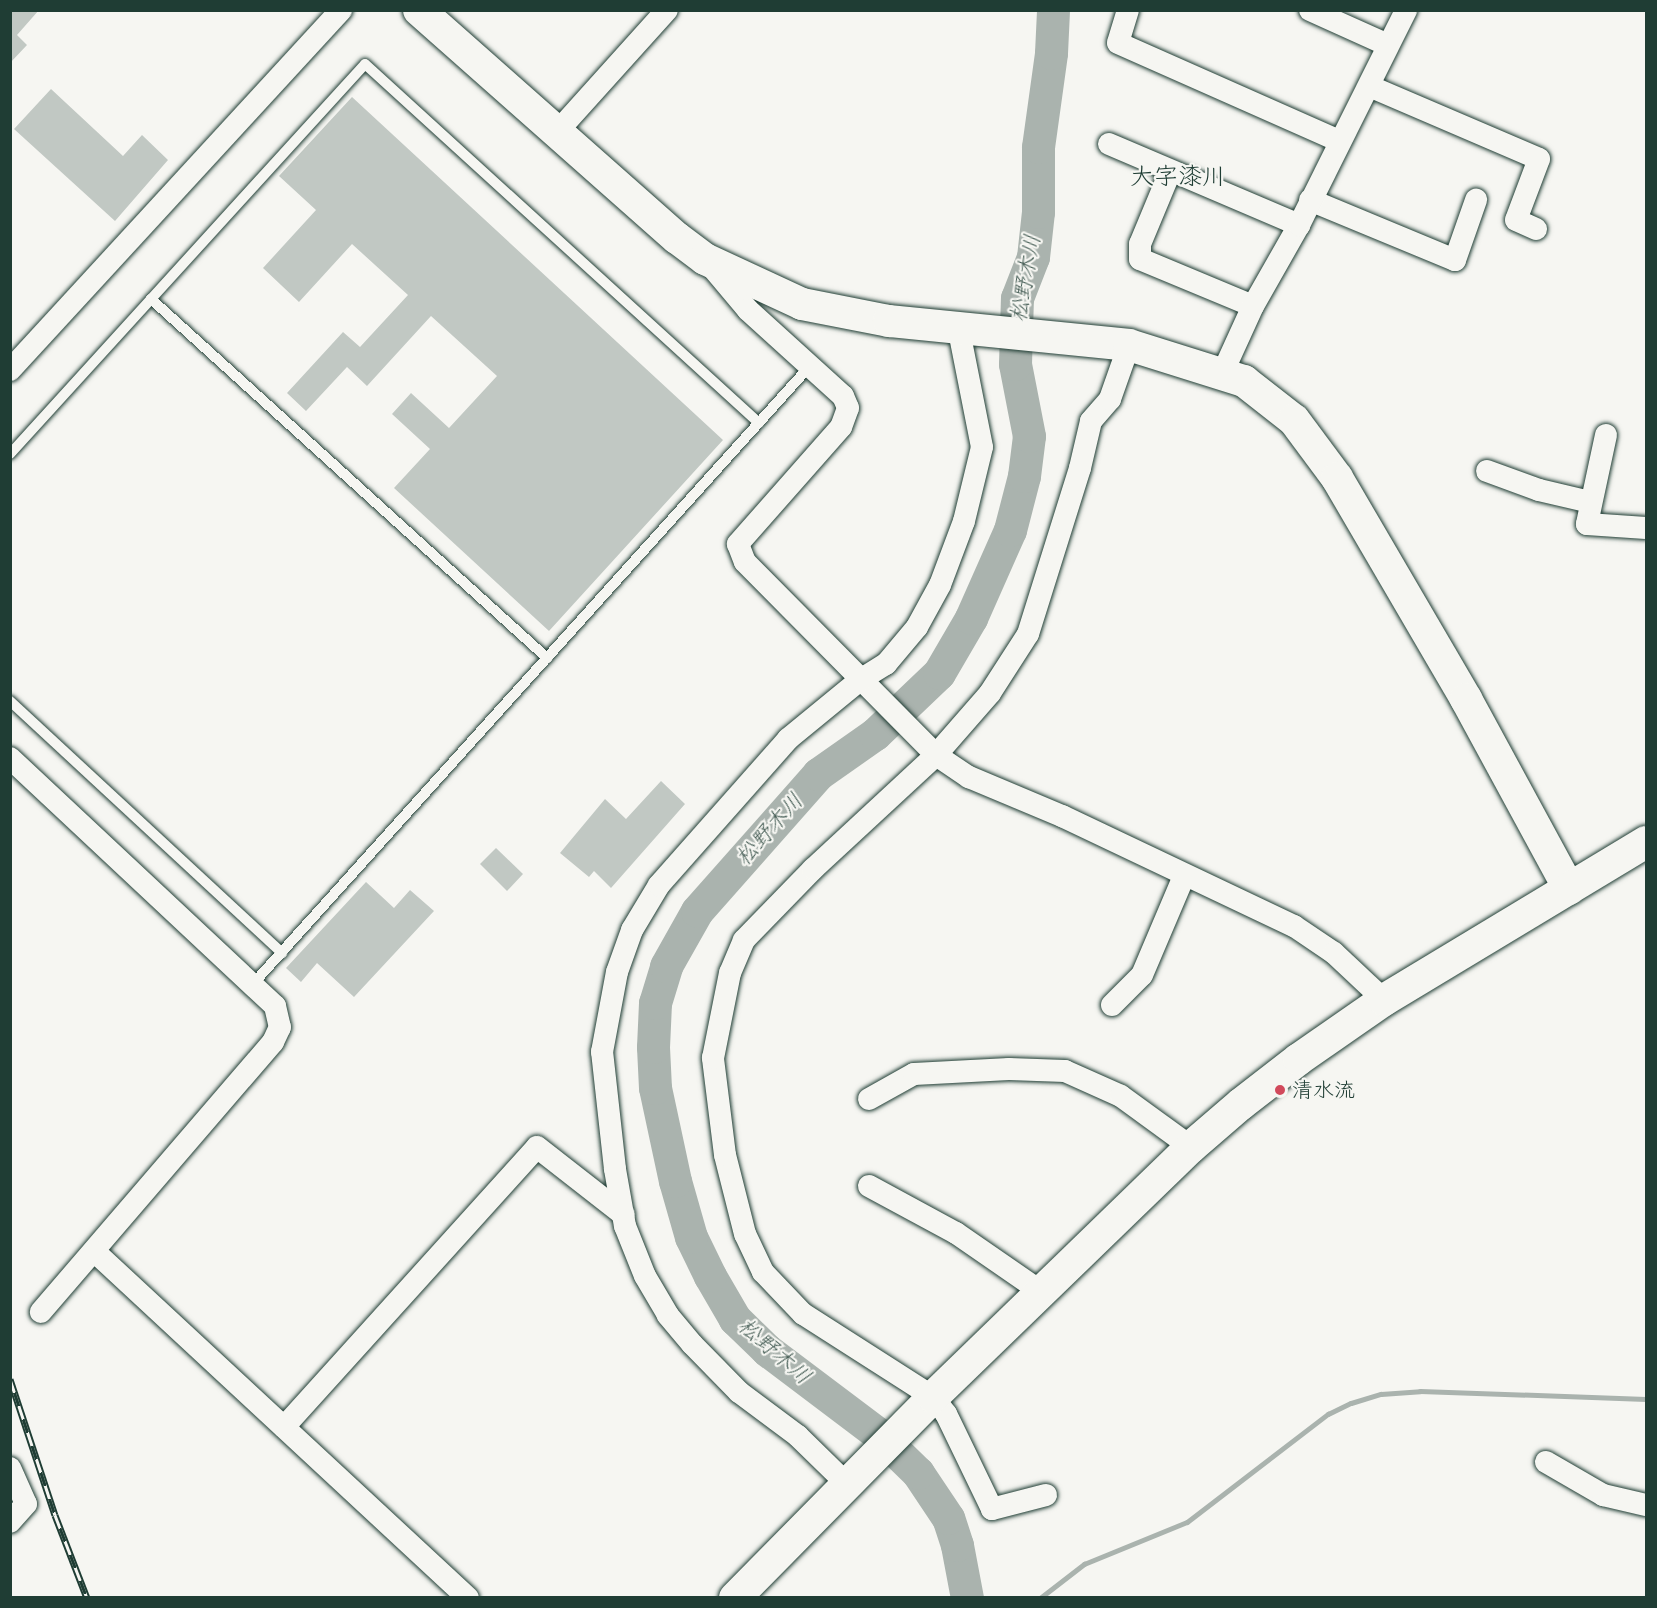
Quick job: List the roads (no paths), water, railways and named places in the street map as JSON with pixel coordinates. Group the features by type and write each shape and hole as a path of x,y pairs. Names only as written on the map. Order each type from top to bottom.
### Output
{"street":[{"path":"10,370 341,10"},
{"path":"419,10 677,238 705,259 802,304 889,321 1121,344 1244,381 1294,420 1337,477 1467,699 1569,889"},
{"path":"557,132 667,10"},
{"path":"1128,10 1118,43 1339,141"},
{"path":"1310,10 1388,45"},
{"path":"1222,374 1253,306 1299,225 1406,10"},
{"path":"1370,86 1539,159 1516,220 1536,229"},
{"path":"1109,144 1170,172 1299,225"},
{"path":"1170,172 1140,244 1140,258 1253,306"},
{"path":"1310,200 1455,260 1476,201"},
{"path":"705,259 748,309 843,396 848,408 841,427 738,544 745,562 936,755 969,777 1062,816 1184,876 1294,926 1334,952 1383,1000"},
{"path":"851,1481 798,1436 739,1392 692,1344 668,1315 645,1276 625,1226 615,1169 602,1052 617,972 632,930 659,885 788,739 860,680 886,664 917,627 940,585 964,521 982,447 962,327"},
{"path":"1046,1495 992,1509 946,1414 803,1314 763,1272 745,1234 725,1155 713,1058 730,973 744,940 813,869 936,755 990,693 1028,634 1077,479 1091,421 1110,399 1121,344"},
{"path":"1606,435 1587,524 1647,528"},
{"path":"1487,471 1539,490 1590,502"},
{"path":"10,758 275,1006 280,1027 273,1042 41,1312"},
{"path":"735,1598 930,1401 1191,1147 1273,1078 1383,1000 1647,842"},
{"path":"1112,1005 1142,975 1184,876"},
{"path":"869,1099 914,1074 1009,1069 1065,1071 1121,1096 1191,1147"},
{"path":"284,1427 537,1147 624,1215"},
{"path":"868,1186 956,1233 1043,1293"},
{"path":"94,1251 468,1598"},
{"path":"1546,1462 1603,1495 1647,1505"},
{"path":"10,1468 26,1504 10,1522"}],"lane":[{"path":"10,454 365,64 759,423"},
{"path":"151,299 547,658"},
{"path":"252,985 810,366"},
{"path":"10,701 282,953"}],"waterway":[{"name":"松野木川","path":"967,1598 957,1545 948,1518 918,1473 877,1433 767,1350 735,1319 710,1276 691,1237 675,1181 655,1088 653,1047 655,1003 666,966 697,911 818,774 875,734 939,673 971,618 1010,530 1024,476 1029,436 1015,364 1017,298 1033,257 1038,212 1038,147 1051,53 1053,10"},
{"path":"1040,1598 1084,1564 1187,1522 1328,1414 1351,1403 1381,1394 1420,1391 1646,1399"}],"railway":[{"path":"10,1379 55,1515 87,1598"}],"place":[{"name":"清水流","path":"1280,1090"}],"district":[{"name":"大字漆川","path":"1178,176"}]}
